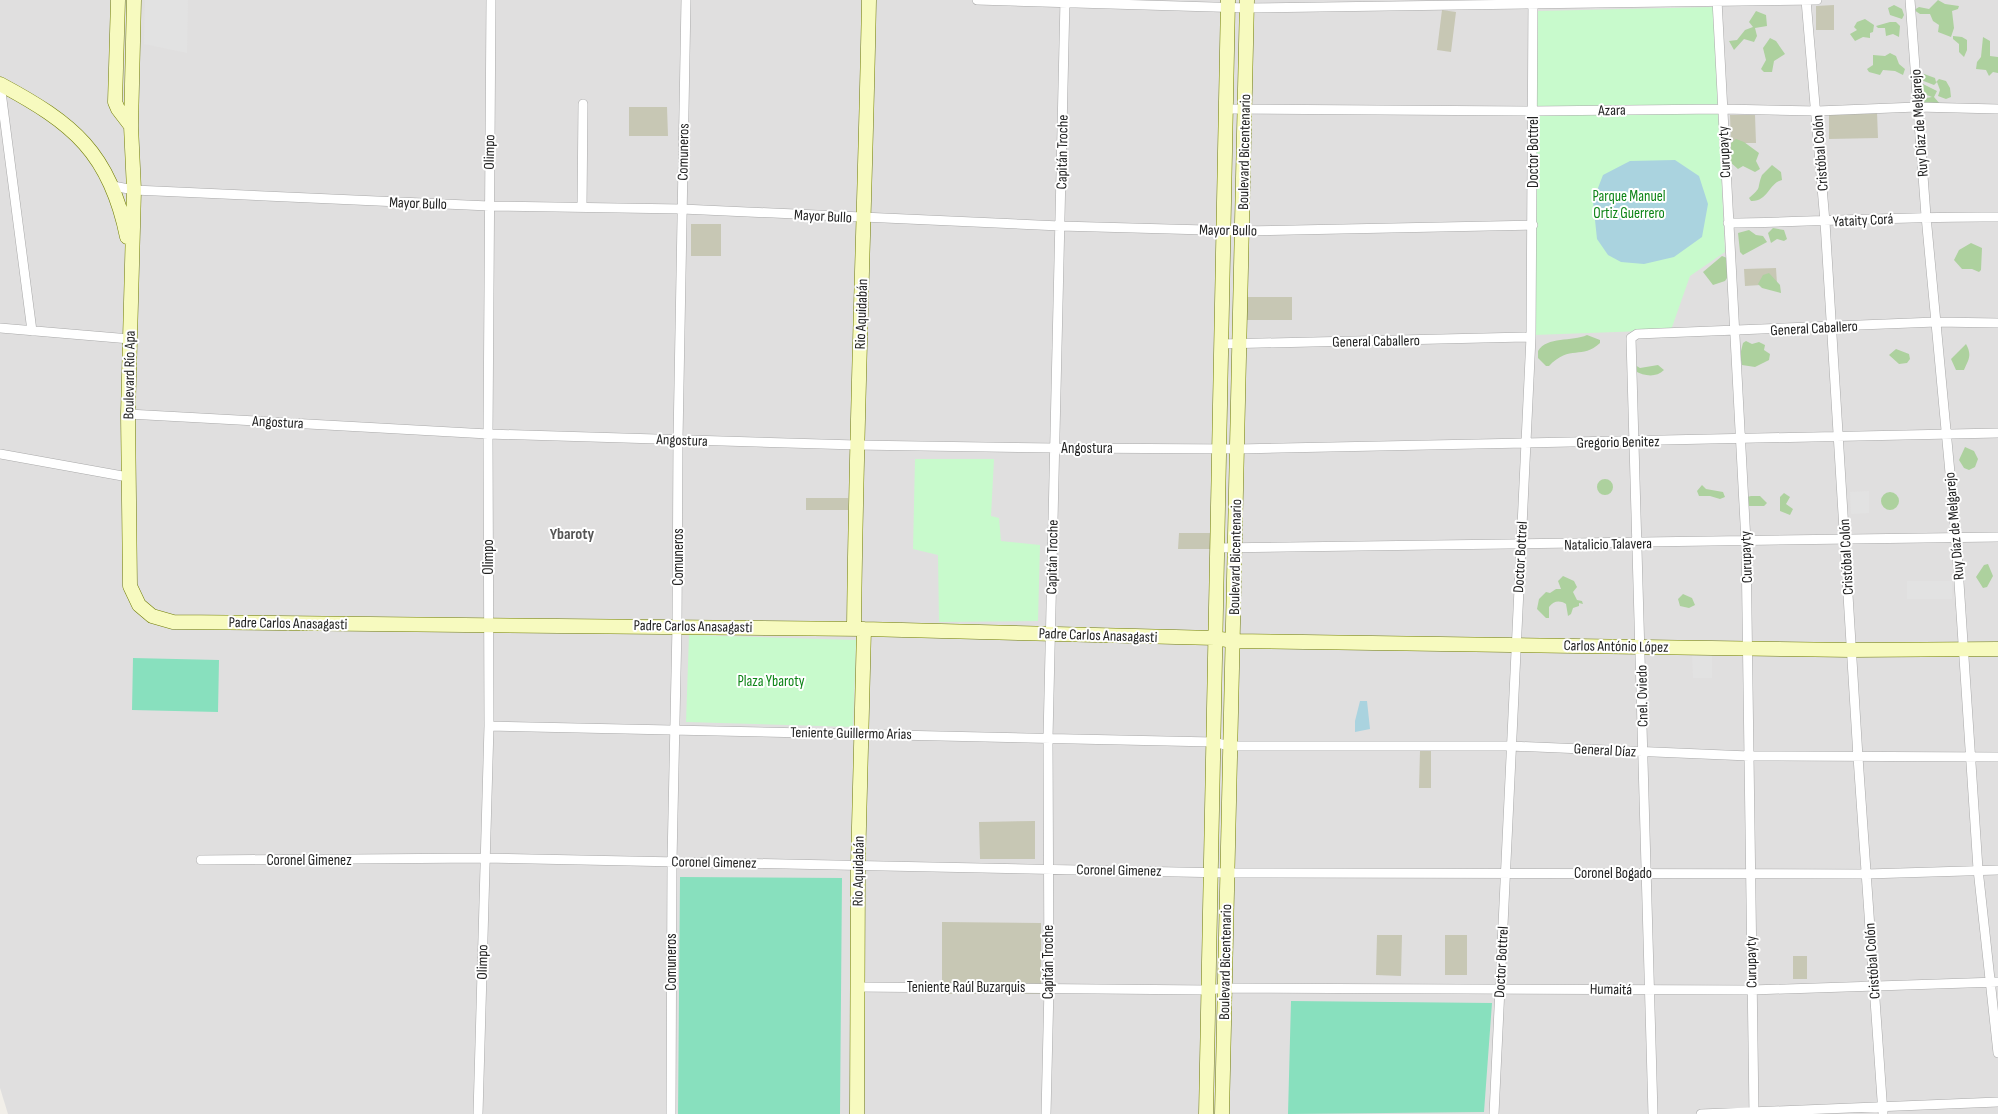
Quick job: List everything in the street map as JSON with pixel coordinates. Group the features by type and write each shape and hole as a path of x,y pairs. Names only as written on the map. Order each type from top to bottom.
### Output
{"main road":[{"path":"118,0 115,102 131,126"},
{"name":"Boulevard Río Apa","path":"134,0 131,126 134,190 128,414 130,586 139,605 152,616"},
{"name":"Rio Aquidabán","path":"857,1114 858,866 861,733 856,445 865,218 869,0"},
{"name":"Boulevard Bicentenario","path":"1206,1114 1228,4"},
{"name":"Boulevard Bicentenario","path":"1222,1114 1247,4"},
{"path":"0,84 50,112 74,132 97,157 113,186 131,258"},
{"name":"Padre Carlos Anasagasti","path":"152,616 173,622 859,629 1215,638 1233,641"},
{"name":"Carlos António López","path":"1233,641 1852,650 1962,647 1998,649"}],"street":[{"name":"Olimpo","path":"478,1114 489,726 488,434 491,0"},
{"name":"Comuneros","path":"671,1114 672,861 686,0"},
{"path":"977,0 1228,4 1817,0"},
{"name":"Cristóbal Colón","path":"1806,0 1826,222 1858,757 1882,1111"},
{"name":"Ruy Díaz de Melgarejo","path":"1910,0 1926,216 1956,537 1969,756 1978,869 1994,982 1998,1053"},
{"name":"Capitán Troche","path":"1046,1114 1049,988 1048,738 1065,1"},
{"name":"Curupayty","path":"1717,1 1746,542 1749,648 1754,1114"},
{"name":"Doctor Bottrel","path":"1494,1114 1531,337 1534,2"},
{"path":"0,84 32,331"},
{"path":"582,207 583,104"},
{"name":"Azara","path":"1226,110 1245,108 1532,111 1722,109 1817,111 1918,107 1998,109"},
{"name":"Mayor Bullo","path":"113,186 134,190 489,206 682,209 1060,226 1242,231 1533,225"},
{"name":"Yataity Corá","path":"1728,223 1826,222 1926,216 1998,217"},
{"name":"General Caballero","path":"1631,338 1637,334 1735,332 1936,322 1998,323"},
{"path":"0,328 130,339"},
{"name":"General Caballero","path":"1221,344 1531,337"},
{"name":"Cnel. Oviedo","path":"1631,338 1653,1114"},
{"name":"Angostura","path":"128,414 488,434 678,440 856,445 1238,449"},
{"name":"Gregorio Benitez","path":"1238,449 1998,433"},
{"path":"0,454 128,476"},
{"name":"Natalicio Talavera","path":"1217,548 1998,537"},
{"name":"Teniente Guillermo Arias","path":"489,726 1213,742"},
{"name":"General Díaz","path":"1213,742 1230,746 1511,746 1749,756 1998,757"},
{"name":"Coronel Gimenez","path":"201,860 484,858 1228,873"},
{"name":"Coronel Bogado","path":"1228,873 1647,872 1866,874 1978,869 1998,870"},
{"name":"Humaitá","path":"1225,988 1752,990 1994,982"},
{"name":"Teniente Raúl Buzarquis","path":"857,987 1208,990 1225,988"},
{"path":"1700,1114 1882,1111 1998,1102"}],"shaded area":[{"path":"0,0 1998,0 1998,1114 8,1114 0,1088"},
{"path":"145,0 188,0 187,53 144,44"},
{"path":"1834,5 1834,30 1816,30 1816,6"},
{"path":"1442,10 1456,12 1451,52 1437,50"},
{"path":"629,107 667,107 668,136 629,136"},
{"path":"1877,112 1878,138 1829,139 1829,113"},
{"path":"1730,115 1755,115 1756,143 1731,143"},
{"path":"691,224 721,224 721,256 691,256"},
{"path":"1776,268 1777,284 1745,286 1744,269"},
{"path":"1245,297 1292,297 1292,320 1245,320"},
{"path":"1869,491 1869,513 1851,514 1850,492"},
{"path":"806,498 848,498 848,510 806,510"},
{"path":"1179,533 1210,533 1210,549 1178,549"},
{"path":"1907,581 1952,581 1952,599 1907,599"},
{"path":"1692,653 1712,653 1712,678 1693,678"},
{"path":"1420,751 1431,751 1431,788 1419,788"},
{"path":"1035,821 1035,859 980,859 979,822"},
{"path":"942,922 1041,923 1041,994 942,994"},
{"path":"1377,935 1402,935 1401,976 1376,975"},
{"path":"1445,935 1467,935 1467,975 1445,975"},
{"path":"1793,956 1807,956 1807,979 1793,979"}],"green space":[{"path":"1938,0 1945,4 1959,6 1958,9 1952,11 1954,28 1951,37 1938,32 1939,25 1933,21 1930,14 1920,14 1914,10 1919,7 1929,9"},
{"path":"1894,5 1902,9 1904,15 1902,19 1890,15 1888,8"},
{"name":"Parque Manuel Ortiz Guerrero","path":"1713,7 1725,252 1690,276 1671,330 1534,335 1537,11"},
{"path":"1756,11 1766,15 1767,26 1755,28 1757,36 1754,42 1744,39 1734,50 1729,41 1737,40 1745,30 1753,27 1749,22"},
{"path":"1865,19 1874,25 1873,32 1870,33 1870,38 1863,37 1855,41 1850,34 1857,30 1854,27 1857,22"},
{"path":"1896,22 1900,26 1899,37 1893,34 1886,36 1885,28 1878,28 1876,26"},
{"path":"1953,36 1962,37 1967,40 1967,50 1964,57 1959,52 1959,44 1953,39"},
{"path":"1983,37 1990,41 1990,56 1998,57 1998,73 1993,72 1989,76 1986,70 1976,69 1977,62 1981,57"},
{"path":"1770,38 1776,41 1785,54 1774,61 1772,72 1764,72 1761,69 1766,60 1763,48"},
{"path":"1890,53 1896,56 1899,64 1905,69 1903,75 1895,71 1883,70 1880,75 1869,72 1867,69 1873,65 1873,55 1885,56"},
{"path":"1924,74 1935,78 1936,82 1939,79 1946,81 1950,88 1951,97 1946,99 1938,96 1940,90 1937,82 1934,85 1921,80"},
{"path":"1923,84 1937,91 1934,97 1940,104 1921,105 1920,99 1932,97 1919,92 1918,87"},
{"path":"1736,139 1744,142 1759,153 1756,161 1760,169 1755,172 1743,166 1738,169 1730,162 1731,143"},
{"path":"1772,165 1781,172 1782,180 1774,185 1761,199 1751,201 1749,198 1758,189 1762,175"},
{"path":"1773,228 1784,230 1787,239 1784,241 1777,239 1771,243 1768,233"},
{"path":"1749,230 1756,235 1763,236 1767,242 1743,255 1740,252 1738,233"},
{"path":"1971,243 1982,248 1981,270 1979,272 1972,269 1962,269 1954,260 1959,250"},
{"path":"1722,256 1727,258 1729,275 1725,281 1713,285 1703,272"},
{"path":"1769,273 1780,285 1781,293 1762,288 1758,284 1763,275"},
{"path":"1587,335 1600,340 1600,343 1587,351 1556,359 1549,366 1546,366 1538,358 1538,351 1547,343"},
{"path":"1746,341 1752,344 1759,342 1765,345 1764,350 1770,354 1769,360 1755,367 1742,365 1740,355 1743,343"},
{"path":"1966,344 1969,354 1967,363 1964,370 1956,370 1951,359"},
{"path":"1896,349 1909,354 1910,359 1907,363 1899,364 1889,355"},
{"path":"1635,365 1640,368 1658,365 1664,370 1654,375 1646,375 1635,371"},
{"path":"1965,447 1974,451 1978,459 1975,467 1969,470 1964,468 1959,460"},
{"path":"915,459 994,459 991,516 999,518 1001,541 1040,545 1038,621 939,622 938,555 913,549"},
{"path":"1602,479 1608,479 1613,484 1611,493 1602,495 1597,490 1597,484"},
{"path":"1702,485 1706,489 1723,492 1725,497 1720,499 1710,496 1699,496 1697,491"},
{"path":"1890,492 1896,495 1899,501 1896,507 1890,510 1884,507 1881,501 1884,495"},
{"path":"1784,493 1790,497 1786,504 1793,509 1790,515 1780,511 1780,497"},
{"path":"1760,496 1767,503 1764,506 1748,506 1747,497"},
{"path":"1988,564 1993,576 1987,587 1983,588 1976,577 1984,565"},
{"path":"1563,576 1574,581 1577,587 1573,592 1577,600 1582,601 1583,604 1579,603 1579,606 1573,608 1568,616 1566,604 1555,602 1549,607 1549,618 1546,618 1537,609 1539,599 1546,592 1550,593 1556,589 1561,589 1558,581"},
{"path":"1683,594 1692,598 1695,605 1689,608 1680,606 1678,599"},
{"name":"Plaza Ybaroty","path":"689,635 856,640 853,727 686,722"},
{"path":"133,658 219,660 218,712 132,710"},
{"path":"680,877 842,878 840,1114 678,1114"},
{"path":"1291,1001 1492,1003 1484,1112 1288,1114"}],"water":[{"path":"1675,160 1699,176 1708,204 1702,237 1674,257 1644,264 1621,262 1608,255 1597,239 1593,201 1603,175 1630,161"},
{"path":"1360,701 1367,701 1370,729 1355,732 1355,721"}],"district":[{"name":"Ybaroty","path":"572,533"}]}
